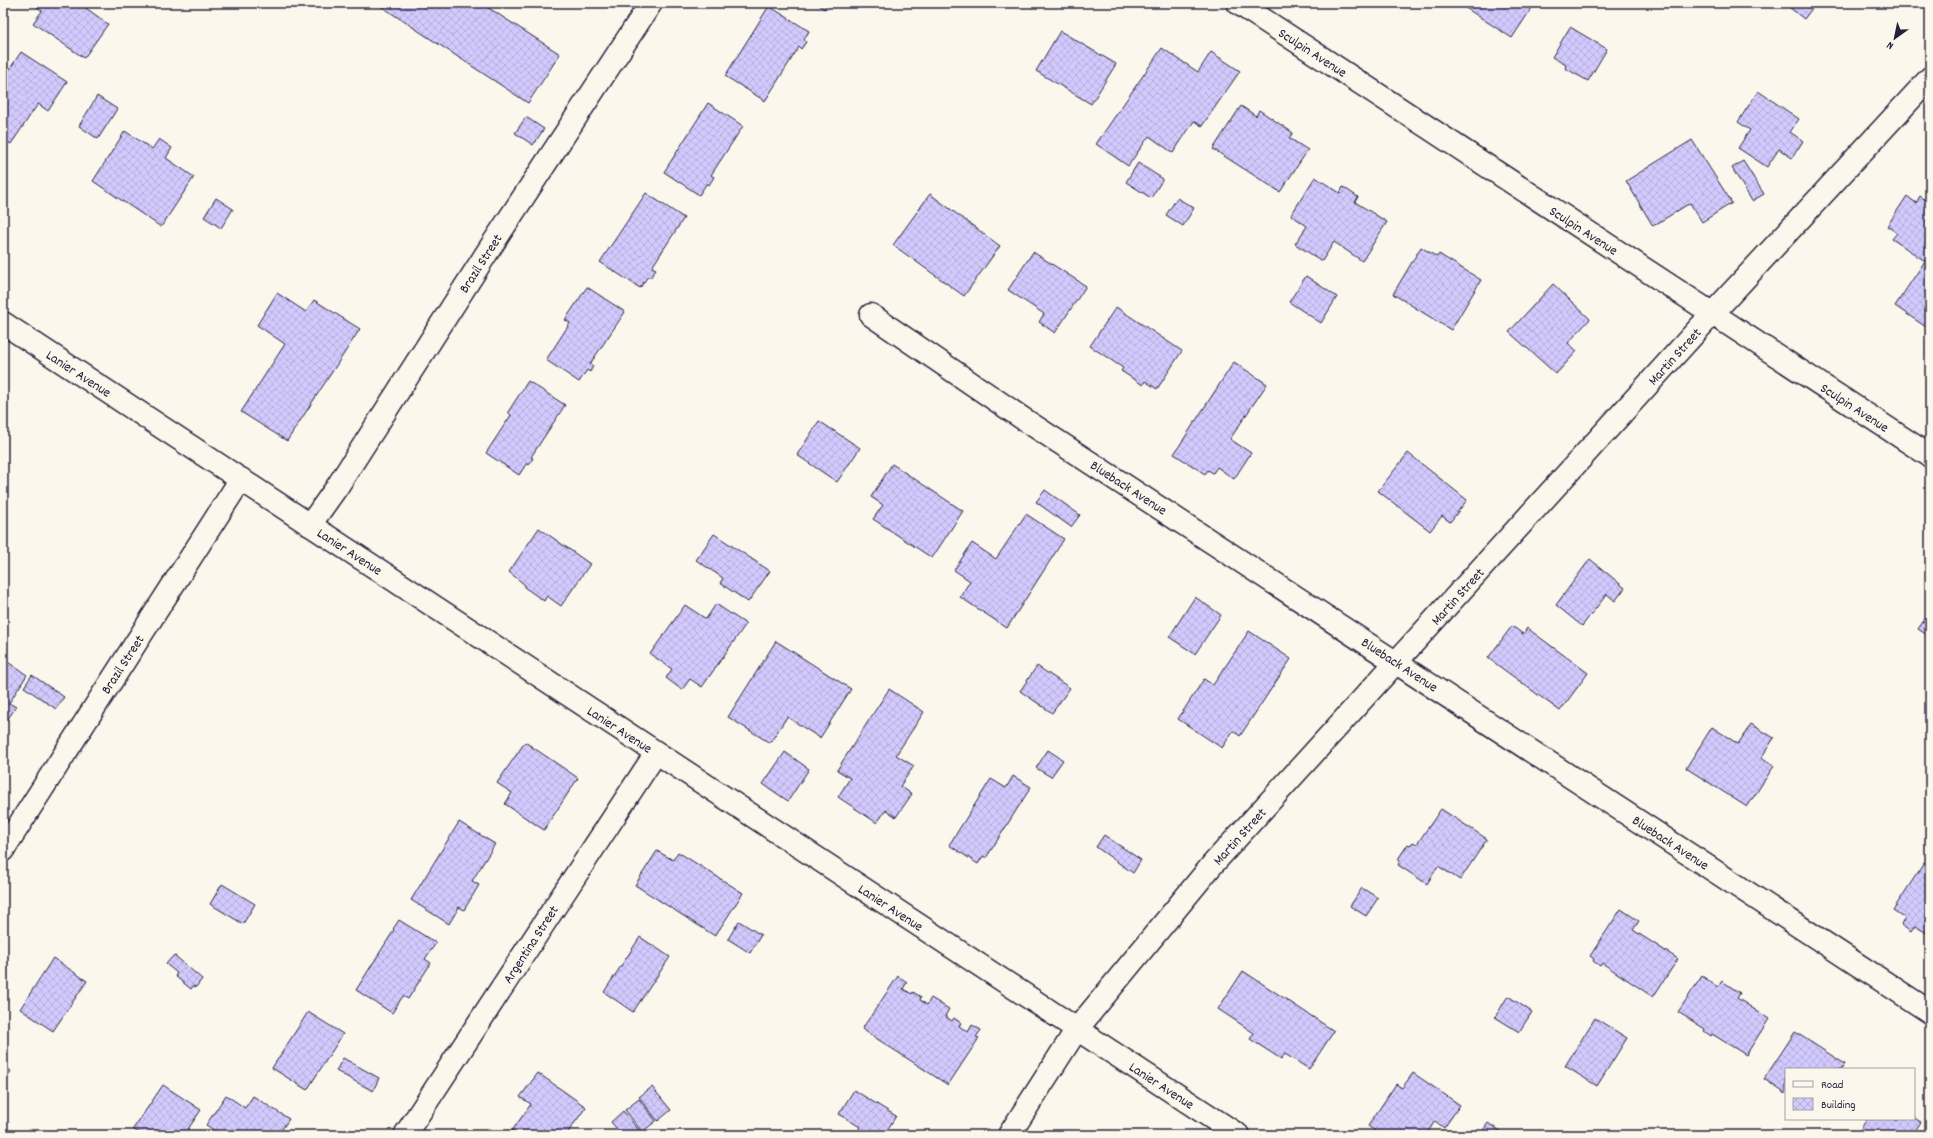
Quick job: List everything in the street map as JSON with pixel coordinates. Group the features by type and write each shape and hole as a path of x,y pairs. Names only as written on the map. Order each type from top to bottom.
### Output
{"street":[{"name":"Brazil Street","path":"310,525 337,487 488,251 651,3"},
{"name":"Sculpin Avenue","path":"1238,3 1930,456"},
{"name":"Martin Street","path":"1008,1135 1077,1029 1212,865 1712,314 1930,78"},
{"name":"Blueback Avenue","path":"871,315 1022,418 1930,1012"},
{"name":"Lanier Avenue","path":"3,323 1238,1135"},
{"name":"Brazil Street","path":"3,850 241,479"},
{"name":"Argentina Street","path":"405,1135 656,753"}],"building":[{"path":"40,3 79,3 108,24 84,58 33,23 42,11 37,7"},
{"path":"376,3 481,3 560,54 528,103"},
{"path":"816,3 828,3 824,9"},
{"path":"1458,3 1535,3 1512,38"},
{"path":"1784,3 1816,3 1804,19"},
{"path":"769,6 809,31 804,40 806,42 801,49 799,47 765,101 725,76"},
{"path":"1570,27 1607,49 1588,81 1565,68 1566,65 1552,57"},
{"path":"1060,31 1116,64 1091,104 1036,71"},
{"path":"1162,48 1198,72 1211,52 1240,71 1202,126 1194,121 1173,153 1149,136 1128,166 1096,144"},
{"path":"21,52 67,82 48,111 38,104 11,144 3,139 3,79"},
{"path":"1758,91 1799,119 1790,132 1803,141 1792,158 1779,149 1767,167 1738,148 1750,130 1738,122"},
{"path":"97,96 117,109 98,139 79,126"},
{"path":"708,103 743,126 711,175 714,177 709,185 707,183 699,195 664,172"},
{"path":"1241,106 1256,116 1259,110 1293,133 1289,138 1308,150 1280,192 1213,149"},
{"path":"526,117 544,129 533,145 515,133"},
{"path":"125,131 152,149 159,139 172,148 166,158 194,177 161,227 93,181"},
{"path":"1692,140 1732,203 1702,222 1690,203 1653,226 1626,181"},
{"path":"1743,161 1764,194 1752,201 1732,168"},
{"path":"1138,163 1163,179 1151,198 1126,182"},
{"path":"1315,177 1340,193 1343,187 1358,197 1355,202 1387,222 1362,261 1334,242 1322,261 1295,244 1307,226 1291,215"},
{"path":"646,193 684,218 652,267 656,269 650,278 648,276 640,288 600,262"},
{"path":"930,194 1000,246 964,296 893,245"},
{"path":"1907,196 1916,203 1920,196 1930,203 1929,329 1895,306 1925,261 1892,239 1897,233 1887,226"},
{"path":"216,198 233,209 221,228 204,217"},
{"path":"1177,198 1194,208 1183,226 1166,215"},
{"path":"1421,247 1437,257 1439,254 1481,280 1451,330 1393,294"},
{"path":"1033,252 1086,286 1055,333 1039,322 1044,314 1008,290"},
{"path":"1306,276 1337,297 1321,323 1289,302"},
{"path":"1553,284 1590,319 1568,343 1577,351 1556,374 1509,332"},
{"path":"587,287 625,312 590,364 593,366 590,372 587,370 579,382 546,360 570,323 565,320"},
{"path":"277,293 306,312 314,300 360,329 287,441 241,412 285,344 257,325"},
{"path":"1116,307 1182,351 1157,389 1145,381 1143,385 1121,371 1123,368 1090,346"},
{"path":"1234,362 1267,384 1230,439 1251,453 1234,479 1217,467 1213,473 1208,470 1205,474 1174,454"},
{"path":"528,381 565,405 531,457 533,458 529,465 527,463 519,475 486,453 511,415 508,412"},
{"path":"819,421 860,448 837,482 797,455"},
{"path":"1408,453 1467,500 1450,522 1442,516 1430,531 1378,491"},
{"path":"892,464 963,511 932,558 873,519 883,505 871,497"},
{"path":"1045,490 1080,515 1071,527 1036,502"},
{"path":"1026,514 1064,539 1007,628 960,597 970,581 954,570 972,543 996,559"},
{"path":"539,528 590,564 561,606 547,596 544,601 524,587 525,585 509,572"},
{"path":"714,534 770,571 748,602 720,583 723,578 696,560"},
{"path":"1590,559 1625,588 1615,601 1607,594 1582,626 1556,605"},
{"path":"1195,597 1221,615 1195,654 1169,637"},
{"path":"716,604 746,624 702,687 690,679 682,690 666,678 672,669 650,654 685,605 706,619"},
{"path":"1930,612 1930,637 1918,629"},
{"path":"1512,626 1523,634 1527,628 1588,673 1560,711 1488,658"},
{"path":"1249,631 1291,659 1240,736 1233,731 1222,748 1178,719 1204,679 1213,685"},
{"path":"776,641 851,689 820,738 787,717 770,743 728,717"},
{"path":"3,659 27,675 9,703 16,707 3,726"},
{"path":"1037,666 1070,688 1052,713 1020,691"},
{"path":"32,675 64,697 56,709 24,687"},
{"path":"889,689 924,712 896,755 914,766 900,786 912,794 896,817 886,810 877,823 838,797 850,778 837,770"},
{"path":"1751,724 1774,738 1761,758 1774,766 1747,807 1686,768 1712,727 1738,744"},
{"path":"525,742 578,778 544,830 505,804 512,793 497,783"},
{"path":"1048,750 1063,760 1051,777 1036,768"},
{"path":"785,752 809,769 788,801 763,784"},
{"path":"1013,776 1031,787 986,858 983,856 978,864 949,845 991,779 1006,788"},
{"path":"1441,809 1487,839 1460,880 1438,866 1427,884 1398,865 1400,861 1398,859 1408,844 1410,845 1413,842 1417,844"},
{"path":"459,822 495,844 472,881 479,885 464,910 459,907 449,924 411,900"},
{"path":"1104,835 1141,860 1133,873 1096,847"},
{"path":"657,851 673,860 678,852 743,893 715,936 635,885"},
{"path":"1924,863 1930,868 1930,935 1915,926 1911,932 1901,925 1905,918 1893,910"},
{"path":"222,884 255,904 243,924 210,904"},
{"path":"1362,888 1378,898 1366,916 1350,906"},
{"path":"1621,909 1639,921 1633,930 1678,959 1653,997 1602,963 1600,966 1593,961 1594,959 1590,956"},
{"path":"399,920 436,943 425,959 431,963 408,999 403,996 392,1013 356,990"},
{"path":"739,921 761,935 750,953 728,939"},
{"path":"640,937 670,957 633,1012 604,992"},
{"path":"174,955 202,979 196,987 193,986 191,989 175,976 177,973 166,964"},
{"path":"53,958 87,981 53,1031 20,1009"},
{"path":"1243,971 1334,1031 1309,1069 1285,1054 1281,1059 1250,1039 1254,1033 1218,1009"},
{"path":"898,976 907,982 903,989 912,994 913,992 921,997 920,1000 927,1005 931,998 949,1009 945,1016 952,1021 954,1018 961,1023 959,1026 968,1032 972,1025 981,1030 976,1037 979,1038 948,1085 862,1029"},
{"path":"1702,976 1718,987 1722,981 1740,993 1737,998 1769,1019 1746,1055 1712,1034 1711,1036 1704,1031 1705,1029 1678,1012"},
{"path":"1508,996 1532,1012 1519,1032 1495,1017"},
{"path":"308,1012 343,1034 307,1090 272,1068"},
{"path":"1595,1018 1627,1038 1597,1086 1565,1066"},
{"path":"1795,1032 1845,1064 1843,1068 1785,1068 1785,1093 1764,1079"},
{"path":"343,1058 379,1078 373,1091 336,1071"},
{"path":"3,1066 11,1071 3,1083"},
{"path":"538,1073 586,1107 566,1135 509,1135 531,1104 520,1097"},
{"path":"1413,1073 1460,1105 1444,1128 1435,1121 1426,1135 1373,1135 1375,1131 1368,1126 1396,1084 1402,1088"},
{"path":"163,1085 201,1110 184,1135 142,1135 133,1129"},
{"path":"652,1087 671,1110 658,1121 639,1097"},
{"path":"854,1090 896,1116 884,1135 855,1135 860,1127 839,1114"},
{"path":"226,1095 245,1108 253,1096 289,1119 278,1135 221,1135 206,1125"},
{"path":"639,1099 656,1121 642,1132 625,1110"},
{"path":"623,1111 641,1133 639,1135 622,1135 611,1122"},
{"path":"1915,1119 1921,1122 1915,1131 1921,1135 1857,1135 1866,1120 1915,1120"},
{"path":"1488,1123 1505,1135 1480,1135"}]}
